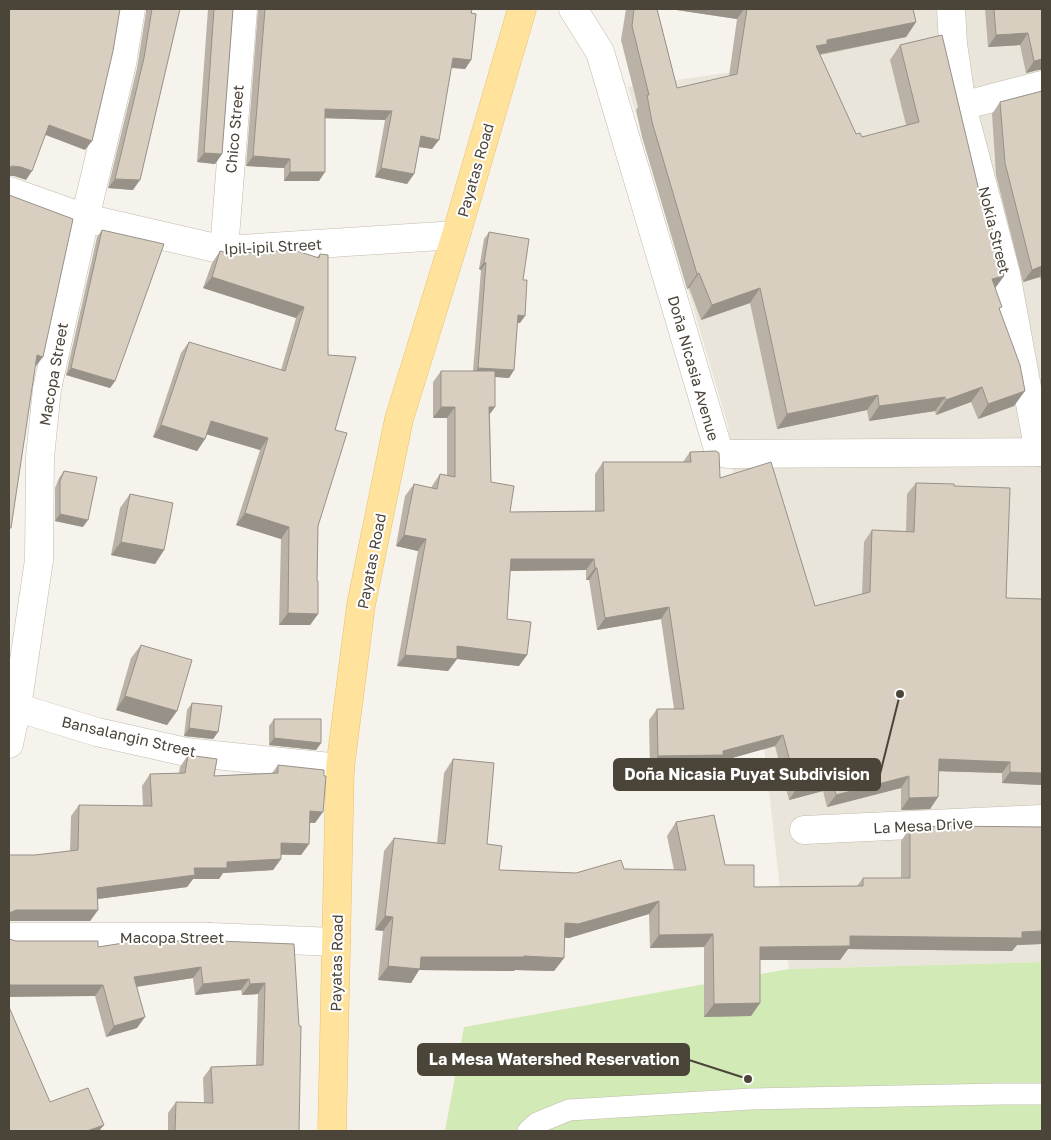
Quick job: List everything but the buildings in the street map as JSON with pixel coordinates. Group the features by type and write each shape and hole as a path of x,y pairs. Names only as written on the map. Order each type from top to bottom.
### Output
{"main road":[{"name":"Payatas Road","path":"332,1131 340,768 361,605 399,419 456,235 522,9"}],"street":[{"name":"Macopa Street","path":"9,744 13,706 39,560 40,457 47,389 122,64 131,9"},
{"name":"Chico Street","path":"224,250 243,9"},
{"name":"Doña Nicasia Avenue","path":"573,9 600,52 719,452 735,454 1041,452"},
{"name":"Nokia Street","path":"951,9 953,44 962,106 1006,274 1041,452"},
{"path":"962,106 1042,85"},
{"name":"Ipil-ipil Street","path":"9,191 85,218 224,250 456,235"},
{"name":"Bansalangin Street","path":"13,706 97,732 186,752 340,768"},
{"name":"La Mesa Drive","path":"804,830 1042,819"},
{"name":"Macopa Street","path":"9,937 210,937 336,942"}],"lane":[{"path":"528,1131 537,1123 569,1110 751,1099 1042,1094"}],"shaded area":[{"path":"762,9 1042,9 1042,962 789,969 728,426 628,87 760,68"}],"green space":[{"path":"1042,962 1042,1131 445,1131 464,1027 789,969"}],"place":[{"name":"Doña Nicasia Puyat Subdivision","path":"900,694"},
{"name":"La Mesa Watershed Reservation","path":"748,1079"}]}
